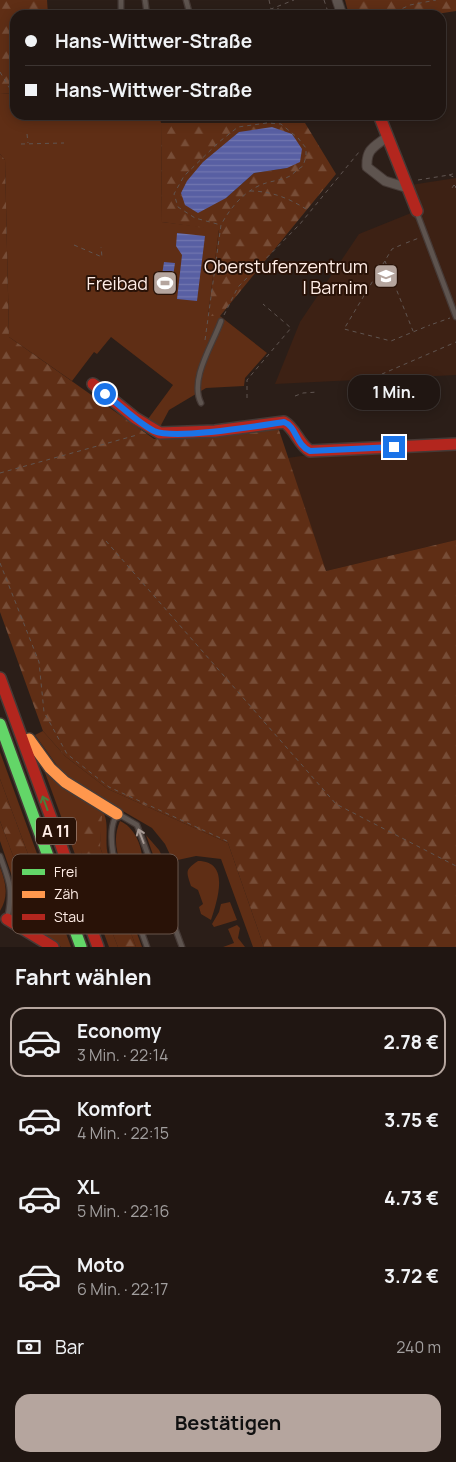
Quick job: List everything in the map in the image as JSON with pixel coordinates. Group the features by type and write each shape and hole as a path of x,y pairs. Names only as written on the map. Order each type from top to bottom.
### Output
{"main road":[{"path":"381,120 416,211"},
{"path":"93,384 153,430 160,433 174,434 215,431 284,422 292,428 301,445 310,451 456,444"},
{"name":"A 11","path":"0,678 64,854"},
{"path":"14,716 57,776 73,788 117,814"},
{"name":"A 11","path":"0,724 47,854"},
{"path":"32,934 53,947"},
{"name":"A 11","path":"76,934 81,947"},
{"name":"A 11","path":"93,934 98,947"}],"street":[{"path":"388,137 371,150 367,157 367,167 385,181 407,186"}],"lane":[{"path":"416,211 456,317"},
{"path":"201,403 197,396 198,382 221,321"},
{"path":"113,854 111,839 113,824 117,814 137,825 148,854"},
{"path":"0,856 11,893 4,917"},
{"path":"142,934 147,947"},
{"path":"177,934 182,947"}],"path":[{"path":"269,0 271,9 294,0"},
{"path":"399,10 410,5 436,0"},
{"path":"0,72 10,89"},
{"path":"205,341 221,225 227,213 248,191 289,176 303,166 306,148 298,138 281,124 267,123 238,127 219,142 184,176 174,194 178,207 194,218 221,225"},
{"path":"28,134 28,144"},
{"path":"21,144 64,143"},
{"path":"221,321 231,297 238,287 300,224 359,152"},
{"path":"407,186 422,179 456,173"},
{"path":"449,175 456,178"},
{"path":"248,191 263,191 291,199 310,211"},
{"path":"406,243 425,235"},
{"path":"74,245 102,257 101,247"},
{"path":"401,245 392,248 344,329 391,341 430,325"},
{"path":"384,261 414,332"},
{"path":"247,398 247,380 291,328 263,304"},
{"path":"433,324 456,317"},
{"path":"390,388 380,387 382,374 456,342"},
{"path":"295,396 303,393 318,392"},
{"path":"0,473 153,430"},
{"path":"106,541 336,804 456,866"},
{"path":"0,563 39,662 44,712 67,754 109,787 229,842"}],"shaded area":[{"name":"Oberstufenzentrum I Barnim","path":"456,178 456,375 275,384 300,322 359,234 416,211 404,186"},
{"path":"456,444 456,540 326,571 287,458"}],"green space":[{"path":"0,0 47,0 48,10 10,10 10,93 0,94"},
{"path":"345,0 456,0 456,11 446,13 446,10 348,10"},
{"path":"10,93 10,120 160,120 162,222 219,229 208,316 220,316 267,353 245,378 244,386 206,388 169,410 160,427 148,419 173,385 111,337 97,354 94,352 72,381 9,337 5,160 0,154 0,94"},
{"path":"161,123 305,123 336,174 220,316 208,316 219,230 162,222","holes":["239,132 287,168 254,173 226,198 223,147"]},
{"path":"0,154 5,160 9,337 154,439 210,436 278,427 326,571 456,540 456,947 264,947 228,843 108,789 65,756 43,731 0,612"},
{"path":"43,731 65,756 108,789 228,843 264,947 253,947 221,859 196,856 178,860 178,854 170,854 165,844 152,828 66,778 35,735"},
{"path":"0,752 37,854 28,854 0,779"},
{"path":"44,770 103,812 105,816 108,854 103,854 100,847 101,817 81,854 75,854"},
{"path":"0,779 28,854 12,854 0,821"},
{"path":"86,810 102,816 100,847 103,854 81,853"},
{"path":"0,821 12,854 12,876 0,841"},
{"path":"120,821 130,828 137,839 142,854 118,854 117,830"},
{"path":"146,835 161,854 153,854"},
{"path":"198,861 208,863 215,868 218,875 218,893 211,920 201,914 199,907 203,904 198,890 191,886 188,877 189,869"},
{"path":"0,867 6,895 0,911"},
{"path":"230,902 237,920 214,927 212,924 221,904"},
{"path":"237,925 240,928 238,938 245,947 223,947 234,943 228,929"},
{"path":"42,934 66,934 71,947 61,947"},
{"path":"104,934 113,934 118,947 109,947"},
{"path":"113,934 131,934 136,947 118,947"},
{"path":"131,934 137,934 142,947 136,947"}],"water":[{"path":"272,127 292,134 302,149 300,162 287,168 254,173 226,198 198,213 185,205 181,193 187,181 203,162 239,132"},
{"path":"177,233 205,236 197,301 177,299 182,255 176,246"},
{"path":"164,262 175,263 171,290 160,288"}],"traffic: fast":[{"path":"0,724 47,854"},
{"path":"76,934 81,947"}],"traffic: slow":[{"path":"29,739 50,768 65,782 117,814"}],"traffic: jam":[{"path":"381,120 417,211"},
{"path":"93,384 135,418 160,433 215,431 284,422 310,451 456,444"},
{"path":"0,678 64,854"},
{"path":"7,919 12,922"},
{"path":"32,934 53,947"},
{"path":"93,934 98,947"}],"place":[{"name":"Oberstufenzentrum I Barnim","path":"386,276"},
{"name":"Freibad","path":"165,283"}],"route":[{"path":"105,394 142,423 160,433 174,434 215,431 284,422 292,428 301,445 310,451 394,447"}]}
